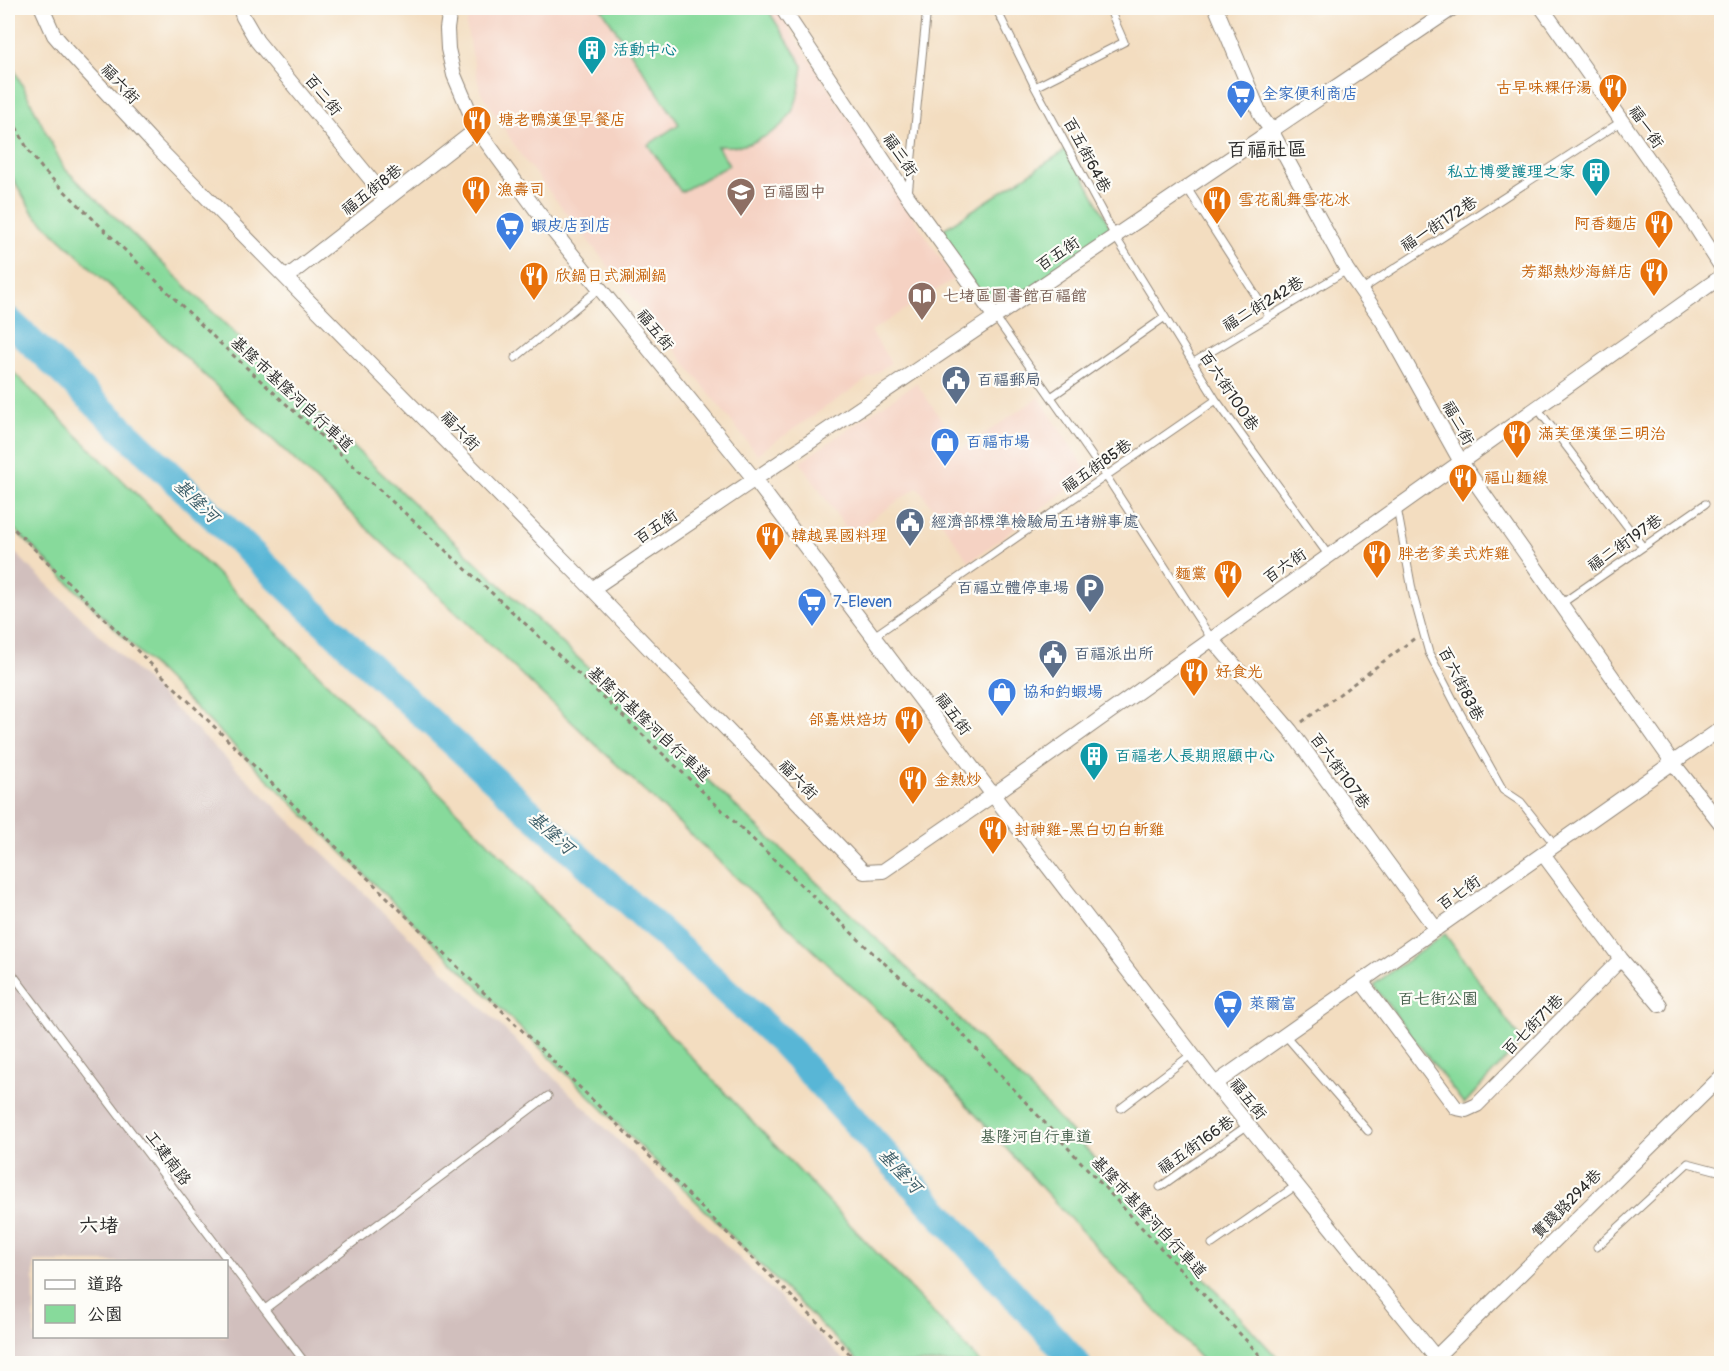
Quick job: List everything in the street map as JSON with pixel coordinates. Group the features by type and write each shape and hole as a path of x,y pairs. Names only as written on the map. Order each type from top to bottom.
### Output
{"street":[{"name":"福六街","path":"42,8 54,35 66,50 156,146 592,589 864,872"},
{"name":"百二街","path":"240,8 257,41 387,199"},
{"name":"福五街","path":"450,8 447,29 448,49 454,75 477,129 537,211 755,480 1215,1084 1439,1360"},
{"name":"福三街","path":"782,8 908,197 995,317"},
{"name":"福二街","path":"1216,8 1261,116 1271,130 1347,270 1383,322 1461,462 1672,763 1722,825"},
{"name":"百五街","path":"592,589 1453,8"},
{"name":"福一街","path":"1542,8 1690,218 1722,268"},
{"name":"福五街8巷","path":"287,277 477,129"},
{"name":"百六街","path":"864,872 884,871 1722,276"},
{"name":"百六街107巷","path":"1211,638 1290,730 1436,929"},
{"name":"百七街","path":"1215,1084 1722,728"},
{"path":"1543,854 1621,959 1660,1005"},
{"name":"百七街71巷","path":"1361,981 1456,1108 1466,1110 1477,1105 1621,959"},
{"name":"實踐路294巷","path":"1439,1360 1722,1076"}],"lane":[{"path":"908,197 927,8"},
{"name":"百五街64巷","path":"996,8 1035,87 1115,236"},
{"path":"1035,87 1124,42 1109,8"},
{"name":"福一街172巷","path":"1361,290 1622,121"},
{"path":"1187,188 1269,316"},
{"name":"百六街100巷","path":"1115,236 1216,400 1329,556"},
{"name":"福二街242巷","path":"1194,362 1347,270"},
{"path":"515,358 600,288"},
{"path":"995,317 1106,476 1211,638"},
{"path":"1052,397 1165,317"},
{"name":"福五街85巷","path":"874,636 1216,400"},
{"path":"1537,408 1643,547"},
{"name":"福二街197巷","path":"1561,603 1705,504"},
{"name":"百六街83巷","path":"1397,508 1413,595 1434,662 1503,790 1521,802 1555,845"},
{"name":"工建南路","path":"8,968 306,1364"},
{"path":"1285,1035 1368,1131"},
{"path":"1121,1108 1192,1054"},
{"path":"265,1309 548,1096"},
{"name":"福五街166巷","path":"1160,1187 1248,1125"},
{"path":"1597,1247 1688,1163 1722,1172"},
{"path":"1212,1244 1297,1185"}],"path":[{"name":"基隆市基隆河自行車道","path":"8,111 28,150 44,171 222,345 540,637 874,954 957,1028 1268,1364"},
{"path":"8,523 860,1364"},
{"path":"1290,730 1424,632"}],"shaded area":[{"name":"百福國中","path":"473,8 776,8 954,279 871,331 891,363 757,454 522,157 480,91 466,25"},
{"name":"百福市場","path":"916,383 962,449 1039,397 1089,474 969,562 918,487 850,534 800,462"},
{"path":"8,546 847,1363 8,1363"}],"green space":[{"path":"601,8 767,8 803,66 797,100 789,117 773,132 750,143 740,146 717,146 729,165 681,192 648,145 679,124"},
{"name":"基隆河自行車道","path":"8,57 64,168 310,406 894,955 1037,1095 1282,1363 1205,1363 903,1035 33,213 8,170"},
{"path":"1069,148 1115,236 995,317 939,232"},
{"path":"8,367 485,839 981,1363 860,1363 8,523"},
{"name":"百七街公園","path":"1445,934 1522,1041 1464,1104 1373,985"}],"waterway":[{"name":"基隆河","path":"8,320 377,673 784,1044 1077,1364"}],"place":[{"name":"活動中心","path":"592,76"},
{"name":"古早味粿仔湯","path":"1613,114"},
{"name":"全家便利商店","path":"1241,120"},
{"name":"塘老鴨漢堡早餐店","path":"477,146"},
{"name":"私立博愛護理之家","path":"1596,198"},
{"name":"漁壽司","path":"476,216"},
{"name":"百福國中","path":"741,218"},
{"name":"雪花亂舞雪花冰","path":"1217,226"},
{"name":"阿香麵店","path":"1659,250"},
{"name":"蝦皮店到店","path":"510,252"},
{"name":"芳鄰熱炒海鮮店","path":"1654,298"},
{"name":"欣鍋日式涮涮鍋","path":"534,302"},
{"name":"七堵區圖書館百福館","path":"922,322"},
{"name":"百福郵局","path":"956,406"},
{"name":"滿芙堡漢堡三明治","path":"1517,460"},
{"name":"百福市場","path":"945,468"},
{"name":"福山麵線","path":"1463,504"},
{"name":"經濟部標準檢驗局五堵辦事處","path":"910,548"},
{"name":"韓越異國料理","path":"770,562"},
{"name":"胖老爹美式炸雞","path":"1377,580"},
{"name":"麵黨","path":"1228,600"},
{"name":"百福立體停車場","path":"1090,614"},
{"name":"7-Eleven","path":"812,628"},
{"name":"百福派出所","path":"1053,680"},
{"name":"好食光","path":"1194,698"},
{"name":"協和釣蝦場","path":"1002,718"},
{"name":"郃嘉烘焙坊","path":"909,746"},
{"name":"百福老人長期照顧中心","path":"1094,782"},
{"name":"金熱炒","path":"913,806"},
{"name":"封神雞-黑白切白斬雞","path":"993,856"},
{"name":"萊爾富","path":"1228,1030"}],"district":[{"name":"百福社區","path":"1267,149"},
{"name":"六堵","path":"99,1225"}]}
